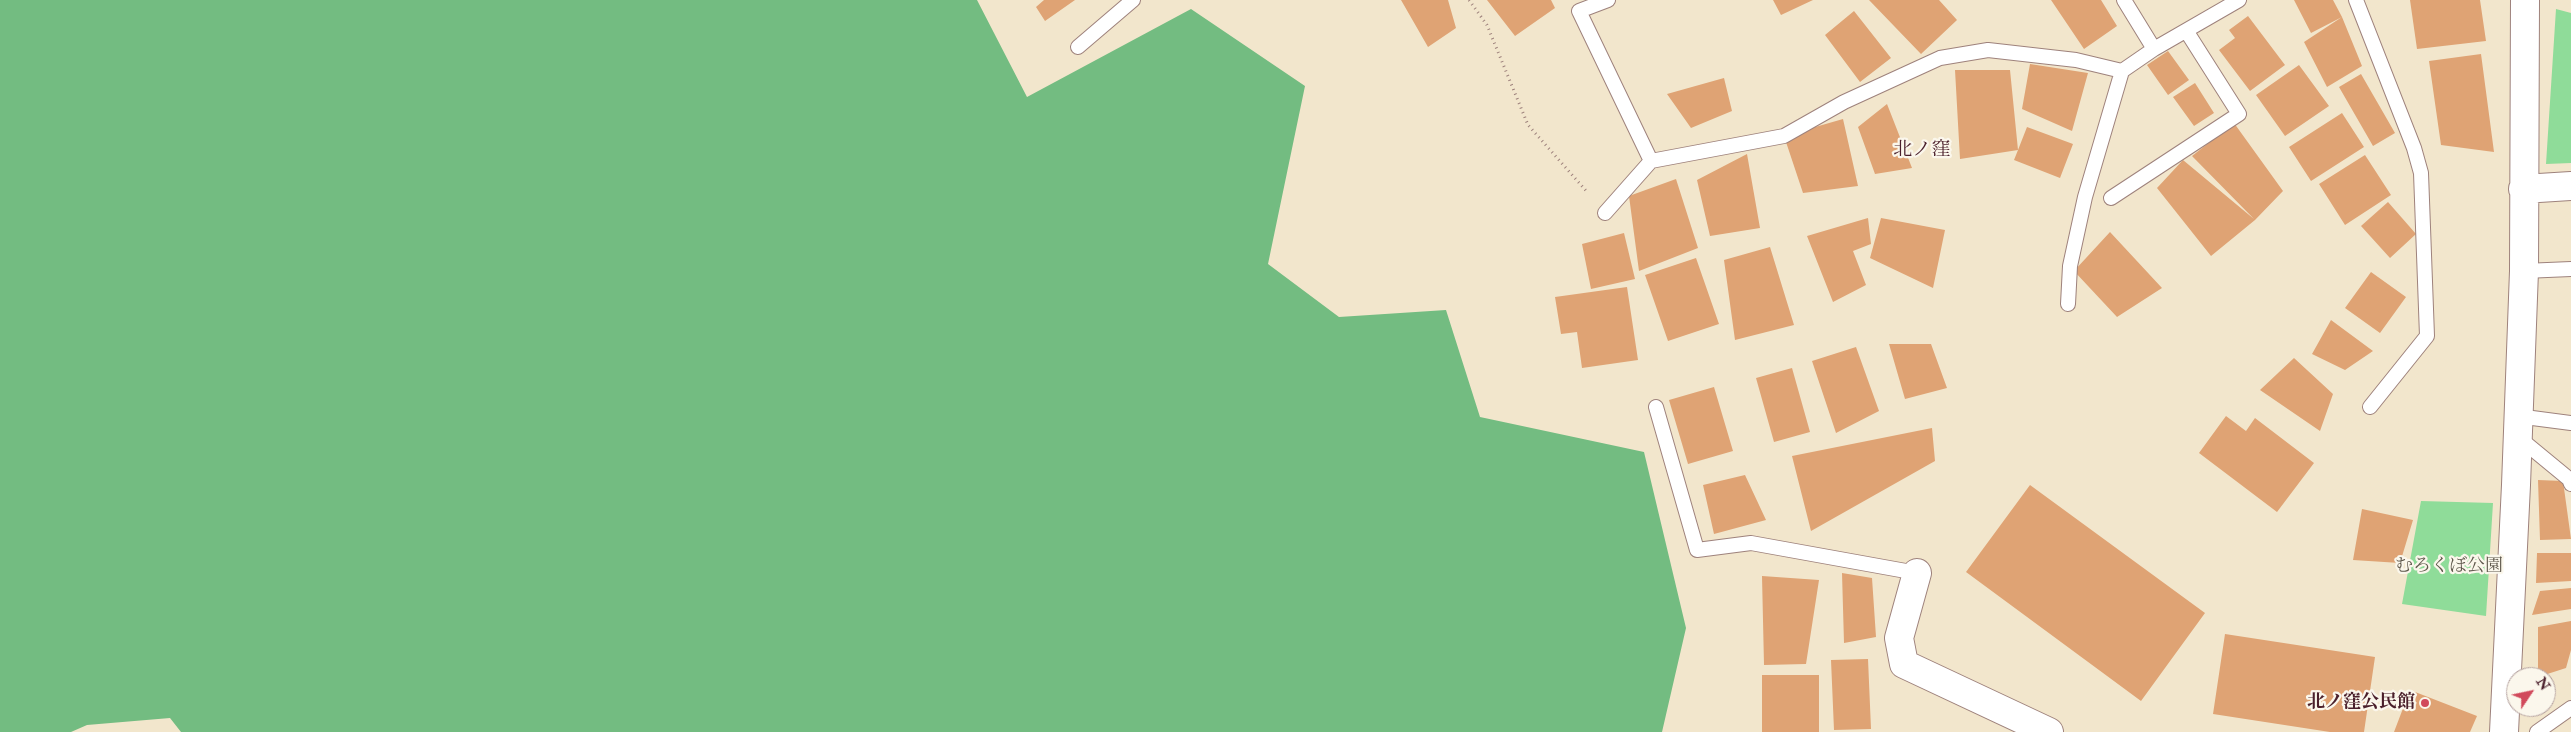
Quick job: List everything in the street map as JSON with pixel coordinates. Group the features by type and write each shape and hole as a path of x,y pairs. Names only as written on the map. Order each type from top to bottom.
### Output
{"street":[{"path":"2504,732 2524,272 2525,0"},
{"path":"2523,188 2571,186"},
{"path":"1918,573 1899,638 1904,664 2049,732"}],"lane":[{"path":"1078,48 1133,0"},
{"path":"1608,0 1579,11 1651,161"},
{"path":"2124,0 2154,49"},
{"path":"2356,0 2414,148 2421,173 2427,336 2370,407"},
{"path":"2068,304 2070,266 2085,197 2122,71 2154,49 2187,32 2233,2"},
{"path":"2111,198 2239,114 2187,32"},
{"path":"1605,213 1651,161 1784,136 1844,102 1940,58 1988,50 2076,60 2122,71"},
{"path":"2524,272 2571,269"},
{"path":"1656,407 1697,550 1751,543 1918,573"},
{"path":"2517,426 2571,423"},
{"path":"2517,426 2569,479 2571,484"},
{"path":"2537,732 2571,708"}],"path":[{"path":"1469,0 1487,25 1528,125 1605,213"}],"green space":[{"path":"0,0 977,0 1027,97 1191,9 1305,86 1268,264 1339,317 1446,310 1480,417 1644,452 1686,628 1662,732 181,732 170,718 87,725 71,732 0,732"},
{"path":"2556,9 2571,13 2571,163 2546,164"},
{"name":"むろくぼ公園","path":"2421,501 2493,503 2486,616 2402,604"}],"building":[{"path":"1044,0 1075,0 1045,21 1036,7"},
{"path":"1401,0 1448,0 1456,28 1428,47"},
{"path":"1487,0 1551,0 1555,8 1515,36"},
{"path":"1773,0 1813,0 1781,15"},
{"path":"1869,0 1939,0 1957,20 1921,54"},
{"path":"2051,0 2101,0 2117,26 2084,49"},
{"path":"2294,0 2333,0 2342,17 2311,33"},
{"path":"2410,0 2480,0 2486,41 2417,49"},
{"path":"1854,11 1891,58 1860,82 1825,35"},
{"path":"2248,16 2285,65 2250,91 2219,50 2235,38 2229,30"},
{"path":"2342,17 2362,66 2327,87 2304,42"},
{"path":"2168,51 2189,80 2168,95 2147,65"},
{"path":"2481,54 2494,152 2441,145 2429,61"},
{"path":"2030,64 2088,73 2072,131 2022,109"},
{"path":"2299,65 2329,106 2285,136 2256,95"},
{"path":"1955,70 2010,70 2018,150 1960,159"},
{"path":"2361,74 2395,133 2373,146 2339,87"},
{"path":"1724,78 1732,111 1691,128 1667,94"},
{"path":"2195,83 2214,113 2194,126 2173,97"},
{"path":"1887,104 1912,168 1875,174 1858,127"},
{"path":"2342,113 2364,147 2311,181 2289,147"},
{"path":"1843,119 1858,186 1803,193 1784,136"},
{"path":"2234,123 2283,191 2255,220 2211,256 2157,188 2183,160 2254,219 2192,156"},
{"path":"2027,127 2073,144 2060,178 2014,160"},
{"path":"1747,154 1760,228 1710,236 1697,180"},
{"path":"2365,155 2391,195 2345,225 2319,184"},
{"path":"1676,179 1698,248 1639,271 1629,196"},
{"path":"2388,202 2416,234 2390,258 2361,226"},
{"path":"1868,218 1871,244 1853,251 1866,285 1833,302 1807,236"},
{"path":"1881,218 1945,230 1933,288 1870,258"},
{"path":"2110,232 2162,288 2117,317 2074,271"},
{"path":"1624,233 1635,279 1591,289 1582,244"},
{"path":"1770,247 1794,325 1735,340 1724,260"},
{"path":"1696,258 1719,324 1668,341 1645,275"},
{"path":"2371,272 2406,297 2380,333 2345,308"},
{"path":"1627,287 1638,360 1582,368 1577,332 1561,334 1555,297"},
{"path":"2331,320 2373,351 2345,370 2312,354"},
{"path":"1889,344 1931,344 1947,388 1905,399"},
{"path":"1856,347 1879,411 1836,433 1812,361"},
{"path":"2294,358 2333,394 2320,431 2260,390"},
{"path":"1792,368 1810,432 1774,442 1756,378"},
{"path":"1714,387 1733,451 1688,464 1669,400"},
{"path":"2226,416 2246,431 2255,418 2314,463 2277,512 2199,453"},
{"path":"1932,428 1935,461 1811,531 1792,456"},
{"path":"1745,475 1766,520 1714,534 1703,485"},
{"path":"2538,480 2563,481 2571,539 2540,540"},
{"path":"2030,485 2205,613 2141,701 1966,572"},
{"path":"2362,509 2413,520 2400,563 2353,560"},
{"path":"2537,553 2571,553 2571,581 2536,583"},
{"path":"1842,573 1872,578 1876,637 1844,643"},
{"path":"1762,576 1819,580 1806,664 1764,665"},
{"path":"2571,588 2571,609 2532,615 2540,591"},
{"path":"2571,621 2571,650 2566,668 2556,671 2556,667 2538,667 2538,627"},
{"path":"2225,634 2375,657 2364,732 2330,732 2213,714"},
{"path":"1868,659 1871,729 1834,730 1831,660"},
{"path":"1762,675 1819,675 1819,732 1762,732"},
{"name":"北ノ窪公民館","path":"2410,690 2477,716 2470,732 2394,732"}],"place":[{"name":"北ノ窪公民館","path":"2425,703"}],"district":[{"name":"北ノ窪","path":"1922,151"}]}
